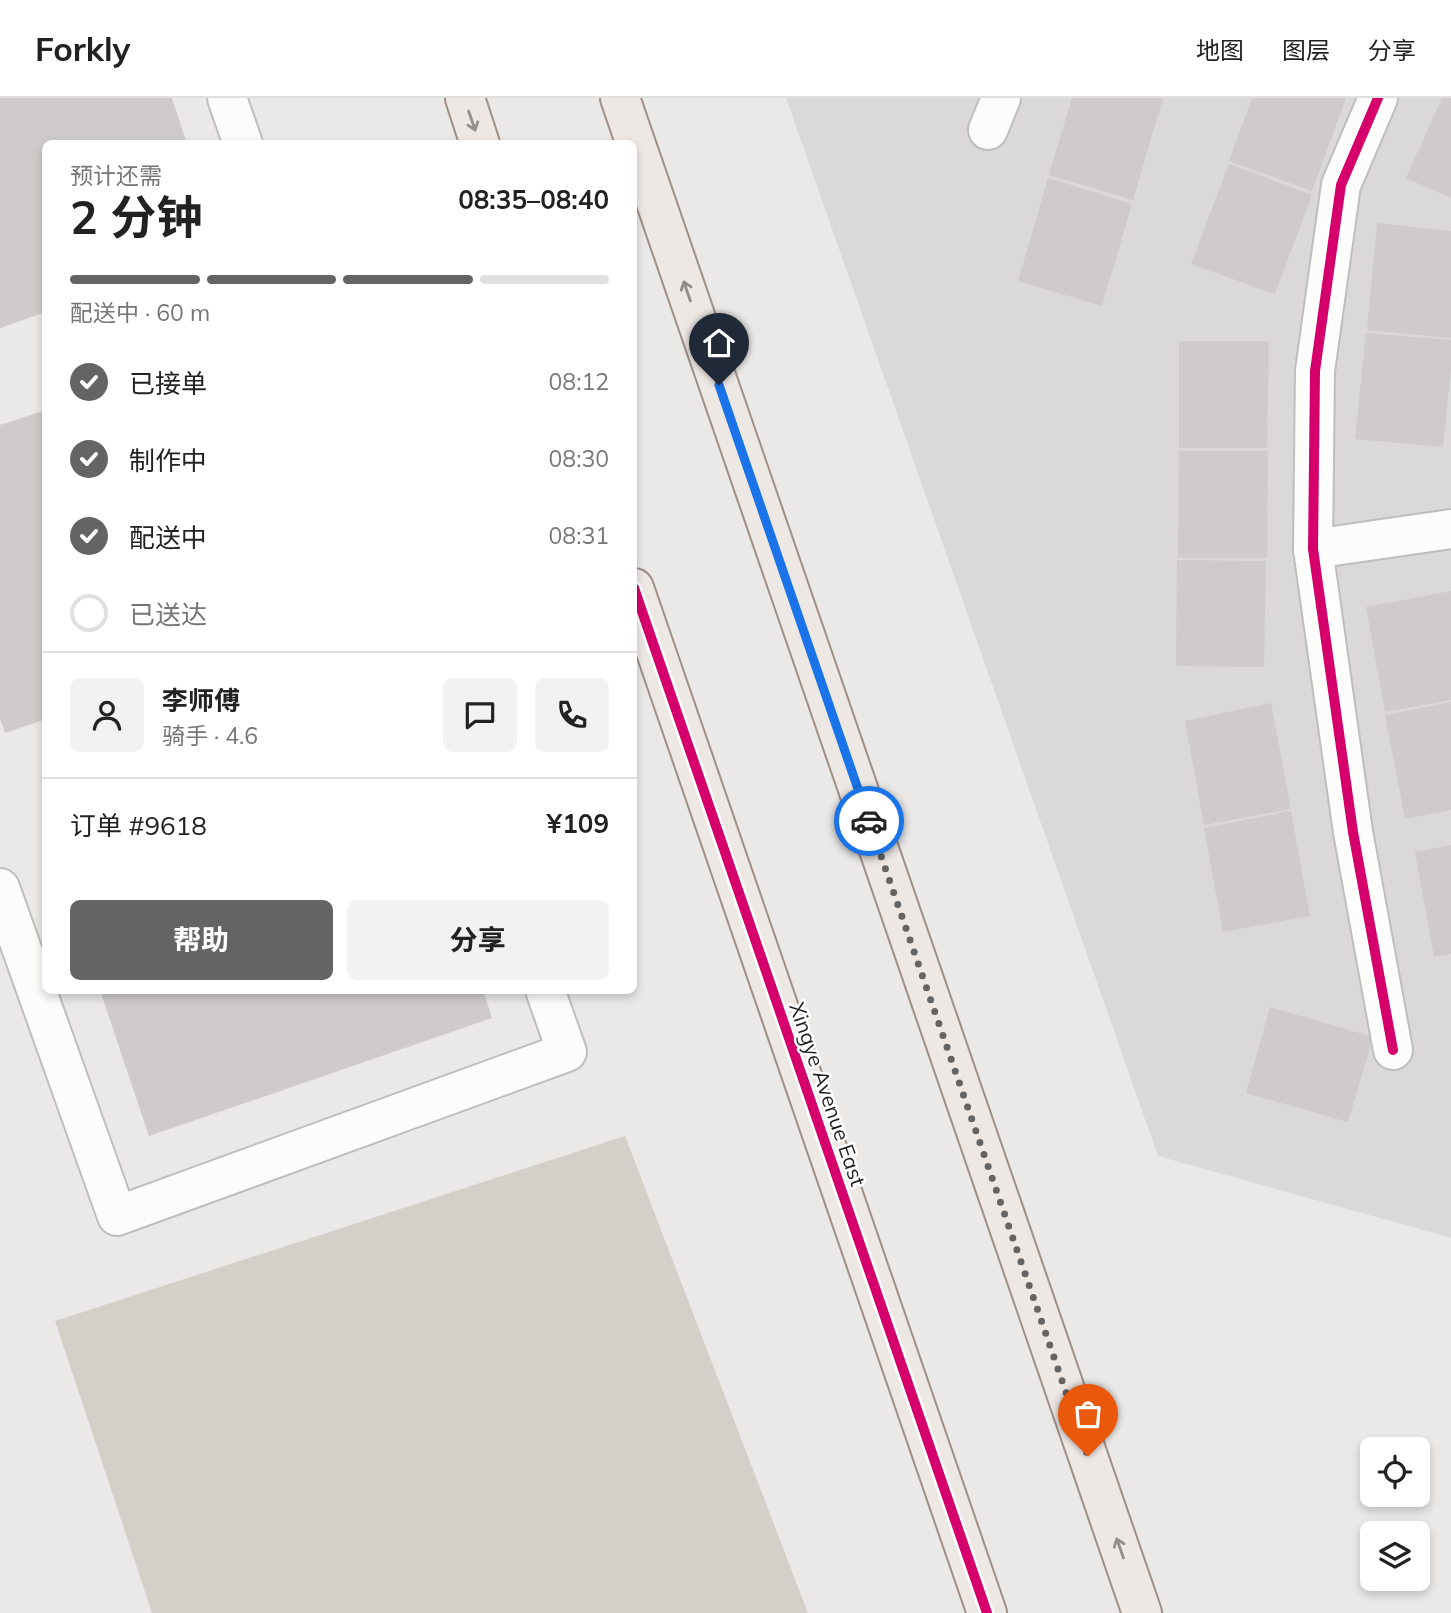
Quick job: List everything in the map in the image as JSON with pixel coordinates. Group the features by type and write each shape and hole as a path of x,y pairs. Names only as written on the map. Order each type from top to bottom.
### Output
{"main road":[{"path":"465,98 479,140"},
{"path":"620,98 634,140"},
{"path":"637,147 1142,1613"},
{"name":"Xingye Avenue East","path":"637,597 987,1613"}],"street":[{"path":"227,98 242,140"},
{"path":"1378,98 1341,185 1339,198 1315,370 1314,548 1353,832 1393,1050"},
{"path":"1314,548 1451,529"},
{"path":"0,888 117,1216 568,1052 546,994"}],"shaded area":[{"path":"786,98 1451,98 1451,1238 1158,1156"},
{"path":"625,1136 808,1613 152,1613 55,1321"}],"building":[{"path":"0,98 172,98 186,140 42,140 42,313 0,328"},
{"path":"1072,98 1163,98 1133,200 1049,175"},
{"path":"1252,98 1346,98 1312,191 1229,161"},
{"path":"1442,98 1451,98 1451,198 1406,178"},
{"path":"1229,164 1312,195 1275,294 1191,264"},
{"path":"1048,178 1132,204 1102,306 1018,281"},
{"path":"1377,223 1451,231 1451,338 1367,330"},
{"path":"1366,333 1451,340 1451,369 1443,447 1355,439"},
{"path":"1179,341 1269,341 1267,448 1179,448"},
{"path":"42,411 42,720 5,733 0,719 0,425"},
{"path":"1179,451 1268,451 1267,558 1178,558"},
{"path":"1177,560 1266,561 1264,667 1176,666"},
{"path":"1451,591 1451,700 1385,712 1366,607"},
{"path":"1451,702 1451,810 1405,819 1385,715"},
{"path":"1271,703 1291,809 1204,825 1185,721"},
{"path":"1291,811 1310,916 1223,932 1204,828"},
{"path":"1451,845 1451,954 1434,957 1415,852"},
{"path":"101,994 484,994 492,1018 149,1136"},
{"path":"1270,1007 1373,1037 1348,1122 1246,1093"}],"cycle path":[{"path":"1378,98 1341,185 1315,371 1313,549 1353,832 1393,1050"},
{"path":"637,597 987,1613"}],"way so far":[{"path":"869,821 1088,1456"}],"route":[{"path":"719,385 869,821"}]}
